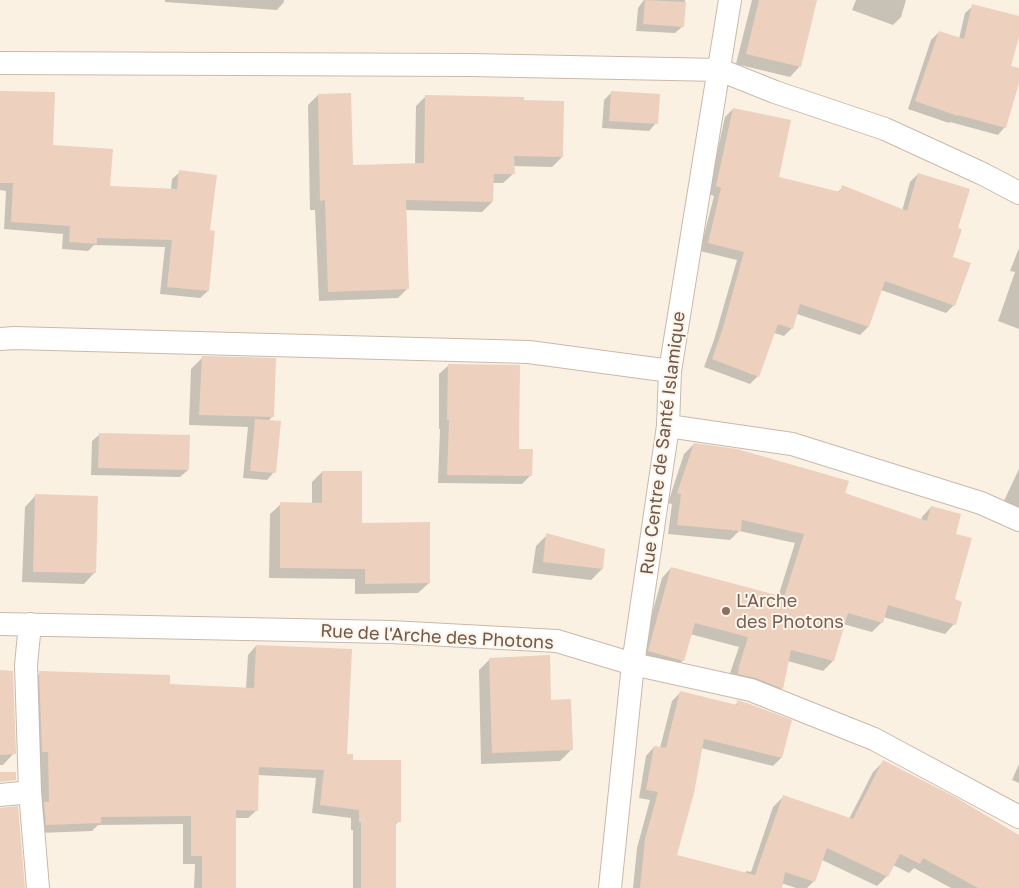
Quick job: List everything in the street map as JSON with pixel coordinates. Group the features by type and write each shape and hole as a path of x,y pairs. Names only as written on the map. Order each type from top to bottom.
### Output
{"street":[{"name":"Rue Centre de Santé Islamique","path":"610,888 634,664 668,426 670,371 730,0"},
{"path":"0,63 470,65 720,70 775,92 885,129 983,174 1019,193"},
{"path":"0,339 529,352 670,371"},
{"path":"668,426 792,444 981,503 1019,520"},
{"name":"Rue de l'Arche des Photons","path":"0,624 391,632 557,641 634,664 751,690 874,739 1019,817"},
{"path":"30,624 26,665 30,792 38,888"},
{"path":"0,795 30,792"}],"building":[{"path":"645,0 686,2 684,27 643,24"},
{"path":"759,0 817,0 801,67 746,54"},
{"path":"972,4 1019,16 1019,37 1011,66 1019,68 1019,83 1006,128 958,116 915,101 939,31 964,39"},
{"path":"0,91 55,92 53,145 113,149 110,186 177,189 179,170 217,175 210,230 215,231 209,291 167,287 172,240 97,238 97,244 69,242 70,226 11,222 13,183 0,183"},
{"path":"611,91 660,94 658,124 609,121"},
{"path":"351,93 353,165 424,163 425,95 524,97 524,100 564,101 563,157 514,156 515,174 494,174 493,202 406,200 409,289 328,292 325,200 320,201 318,94"},
{"path":"733,108 791,120 779,177 840,192 842,185 907,211 918,173 970,189 958,228 962,229 953,257 971,263 955,306 885,281 869,327 800,304 793,329 778,324 759,377 712,359 722,331 744,252 708,243 721,188 716,186"},
{"path":"202,356 276,358 274,417 199,415"},
{"path":"448,364 520,365 519,449 533,449 532,476 447,475 449,420 447,420"},
{"path":"255,419 281,421 276,473 250,471"},
{"path":"99,433 190,435 189,470 98,468"},
{"path":"694,443 737,449 849,481 845,493 927,521 931,506 961,514 956,534 972,538 955,599 962,602 956,625 888,605 883,623 848,613 834,661 791,650 783,689 756,678 738,674 748,637 695,623 684,661 648,651 671,567 784,597 804,534 742,520 741,531 677,525 681,494 677,493"},
{"path":"322,471 362,471 362,523 430,522 430,583 365,584 365,569 280,568 280,502 322,503"},
{"path":"35,494 98,496 96,573 33,572"},
{"path":"546,533 605,549 603,569 543,562"},
{"path":"256,645 352,649 347,754 353,754 353,760 401,760 401,822 396,822 396,888 361,888 361,822 359,822 359,810 320,805 324,770 259,767 258,811 236,810 236,888 202,888 202,856 191,856 191,816 101,817 101,823 46,825 44,802 49,802 48,752 42,752 39,671 170,675 170,684 254,688"},
{"path":"550,655 551,700 571,699 573,750 492,753 489,658"},
{"path":"0,670 13,671 16,754 0,755"},
{"path":"680,691 737,705 737,700 792,720 782,758 704,739 694,793 677,855 755,875 783,795 853,819 883,760 955,797 1019,835 1019,888 978,888 923,858 920,864 900,854 888,877 827,848 815,882 785,872 782,888 640,888 645,839 658,792 646,790 654,746 666,748"},
{"path":"0,772 16,772 16,780 0,782"},
{"path":"18,806 25,888 0,888 0,808"}],"place":[{"name":"L'Arche des Photons","path":"726,611"}]}
